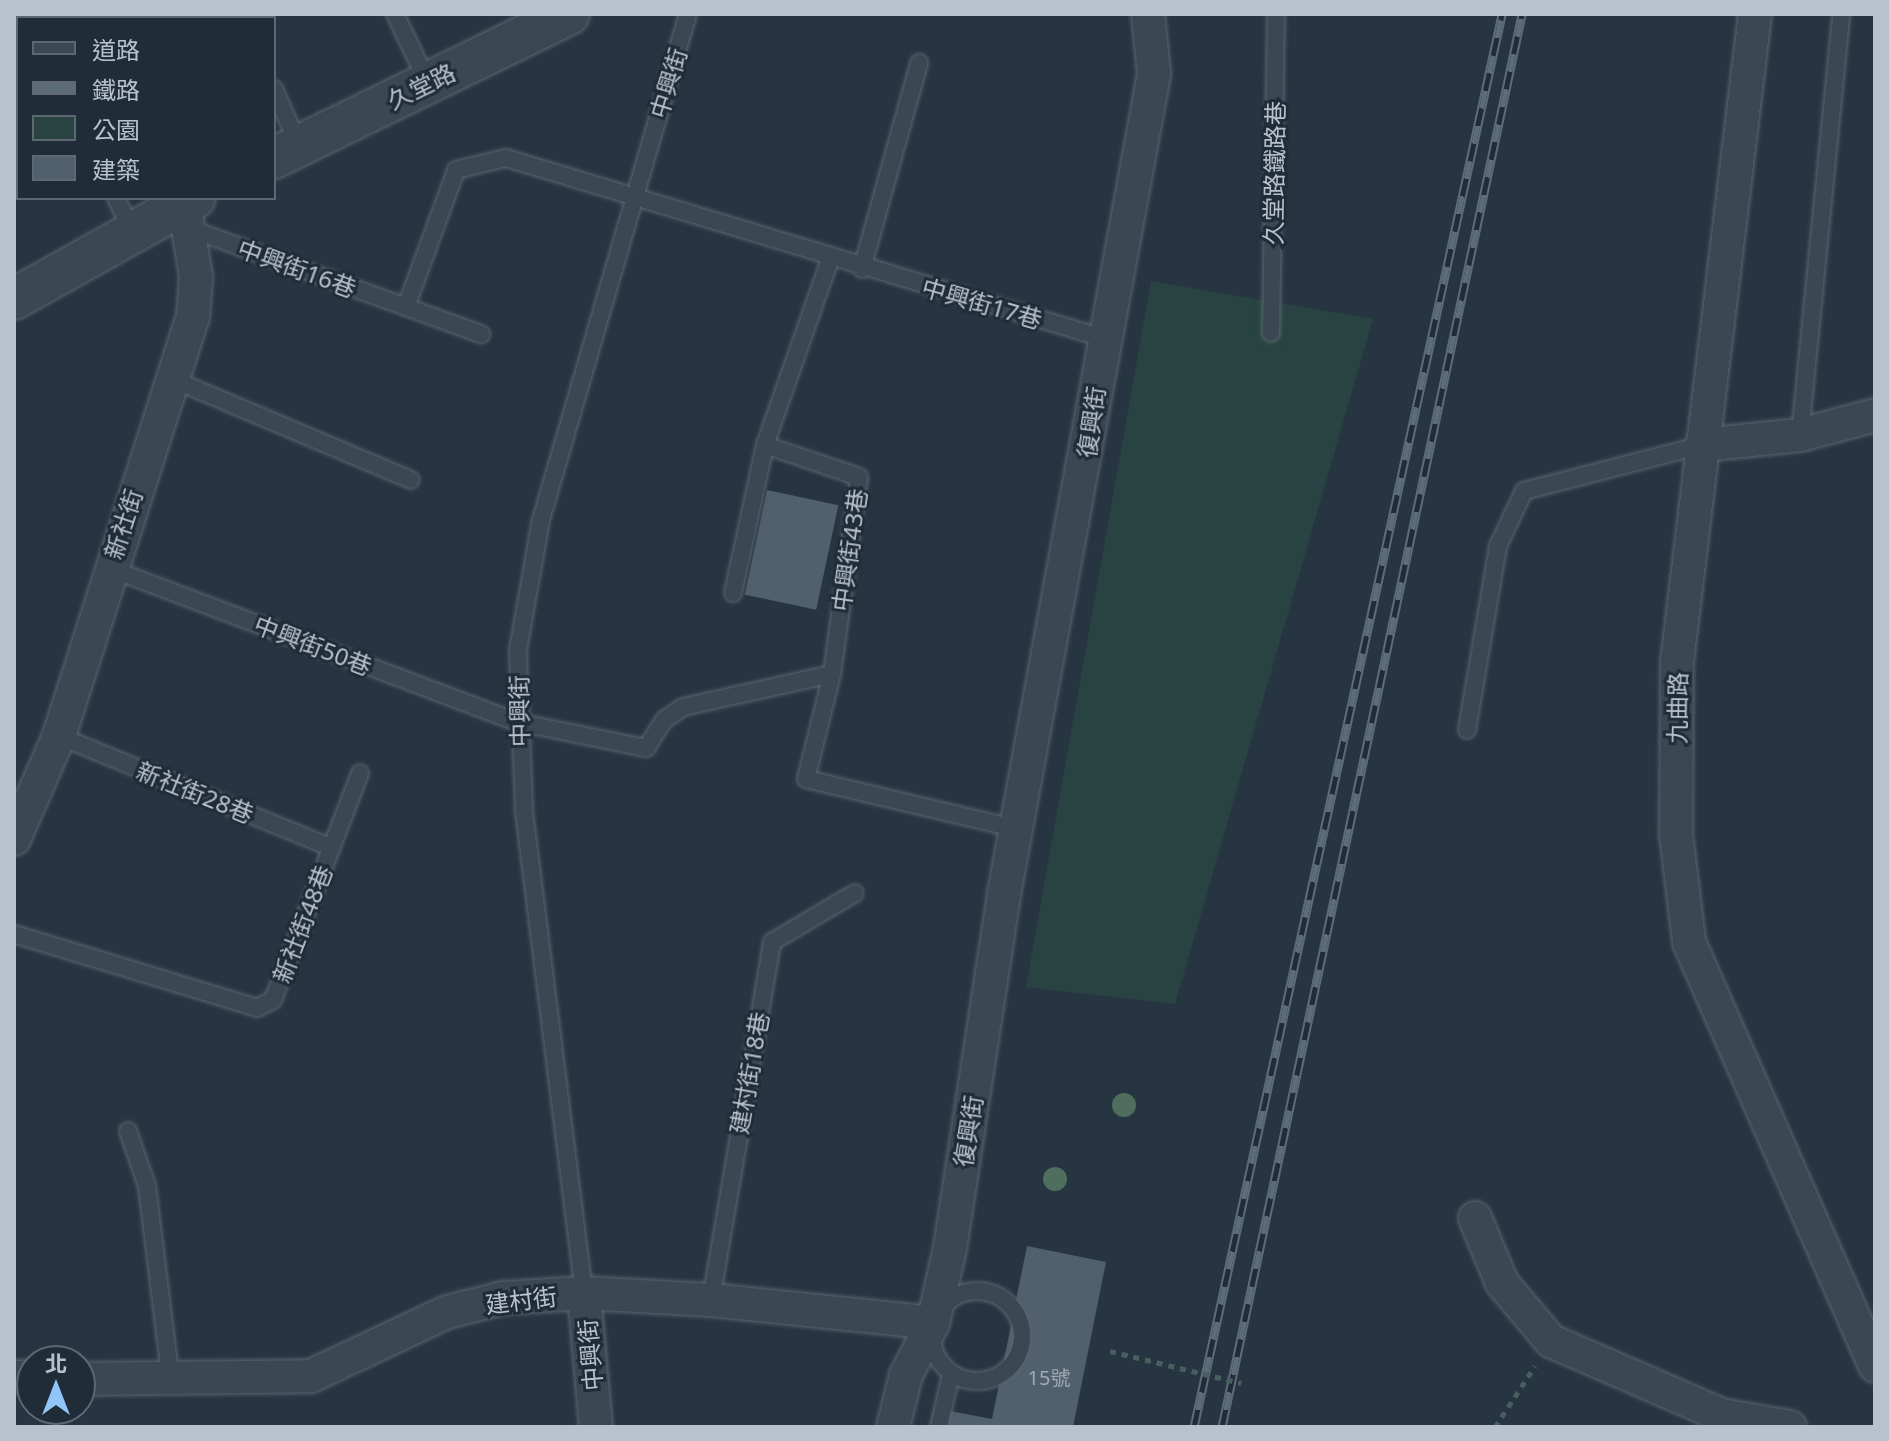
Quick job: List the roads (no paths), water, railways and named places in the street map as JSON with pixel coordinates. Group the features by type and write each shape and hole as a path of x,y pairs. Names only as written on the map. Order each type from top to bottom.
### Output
{"street":[{"name":"復興街","path":"893,1427 906,1375 933,1323 1103,338 1154,74 1148,14"},
{"name":"九曲路","path":"1755,14 1677,662 1676,834 1689,942 1875,1366"},
{"name":"久堂路","path":"286,152 564,15"},
{"path":"14,299 133,234 189,210"},
{"name":"新社街","path":"14,839 59,736 109,568 193,317 189,210"},
{"path":"1702,445 1800,435 1875,415"},
{"path":"1475,1218 1502,1283 1551,1341 1721,1415 1790,1427"},
{"name":"建村街","path":"96,1380 171,1382 311,1376 447,1312 503,1298 584,1293 711,1300 933,1323"},
{"name":"中興街","path":"584,1293 596,1427"}],"lane":[{"path":"395,14 428,83"},
{"name":"中興街","path":"584,1293 517,722 518,650 541,520 688,14"},
{"name":"久堂路鐵路巷","path":"1271,333 1276,14"},
{"path":"1800,435 1841,14"},
{"path":"862,269 919,63"},
{"path":"276,100 286,152"},
{"path":"406,307 456,170 506,158 634,195"},
{"name":"中興街17巷","path":"634,195 862,269 1103,338"},
{"path":"117,200 133,234"},
{"name":"中興街16巷","path":"189,210 406,307 481,334"},
{"path":"733,593 765,445 830,259"},
{"path":"172,379 411,480"},
{"name":"中興街43巷","path":"765,445 859,477 832,674"},
{"path":"1467,730 1498,546 1524,491 1702,445"},
{"name":"中興街50巷","path":"109,568 517,722 646,748 664,720 683,707 832,674"},
{"path":"832,674 806,779 1017,829"},
{"name":"新社街28巷","path":"59,736 332,848"},
{"name":"新社街48巷","path":"14,934 257,1008 273,1000 360,773"},
{"name":"建村街18巷","path":"711,1300 772,942 855,893"},
{"path":"128,1131 147,1186 171,1382"},
{"path":"975,1290 1003,1298 1020,1320 1021,1348 1006,1372 979,1382 951,1374 934,1352 933,1323 949,1299 975,1290"},
{"path":"939,1427 951,1374"}],"railway":[{"path":"1194,1427 1502,14"},
{"path":"1222,1427 1522,14"}]}
